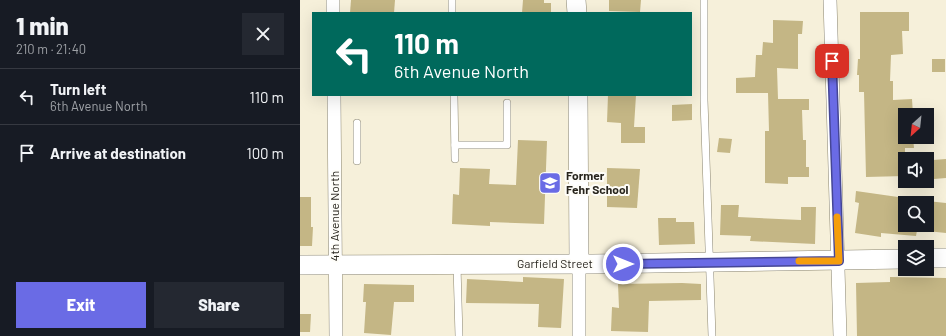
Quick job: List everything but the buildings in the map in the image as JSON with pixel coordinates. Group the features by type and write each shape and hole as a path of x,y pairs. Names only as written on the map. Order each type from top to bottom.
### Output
{"street":[{"path":"333,0 333,12"},
{"path":"576,0 577,12"},
{"path":"830,0 839,261 840,336"},
{"name":"4th Avenue North","path":"334,96 336,336"},
{"path":"578,96 579,336"},
{"path":"934,258 946,258"},
{"name":"Garfield Street","path":"300,264 711,263 898,259"}],"lane":[{"path":"452,0 452,12"},
{"path":"704,0 704,100 711,263 712,336"},
{"path":"454,96 456,159"},
{"path":"455,145 507,145 507,102"},
{"path":"357,123 357,161"},
{"path":"457,264 458,336"}],"slow traffic":[{"path":"799,261 839,261 837,217"}],"place":[{"name":"Former Fehr School","path":"550,183"}],"route":[{"path":"623,264 839,261 832,61"}]}
